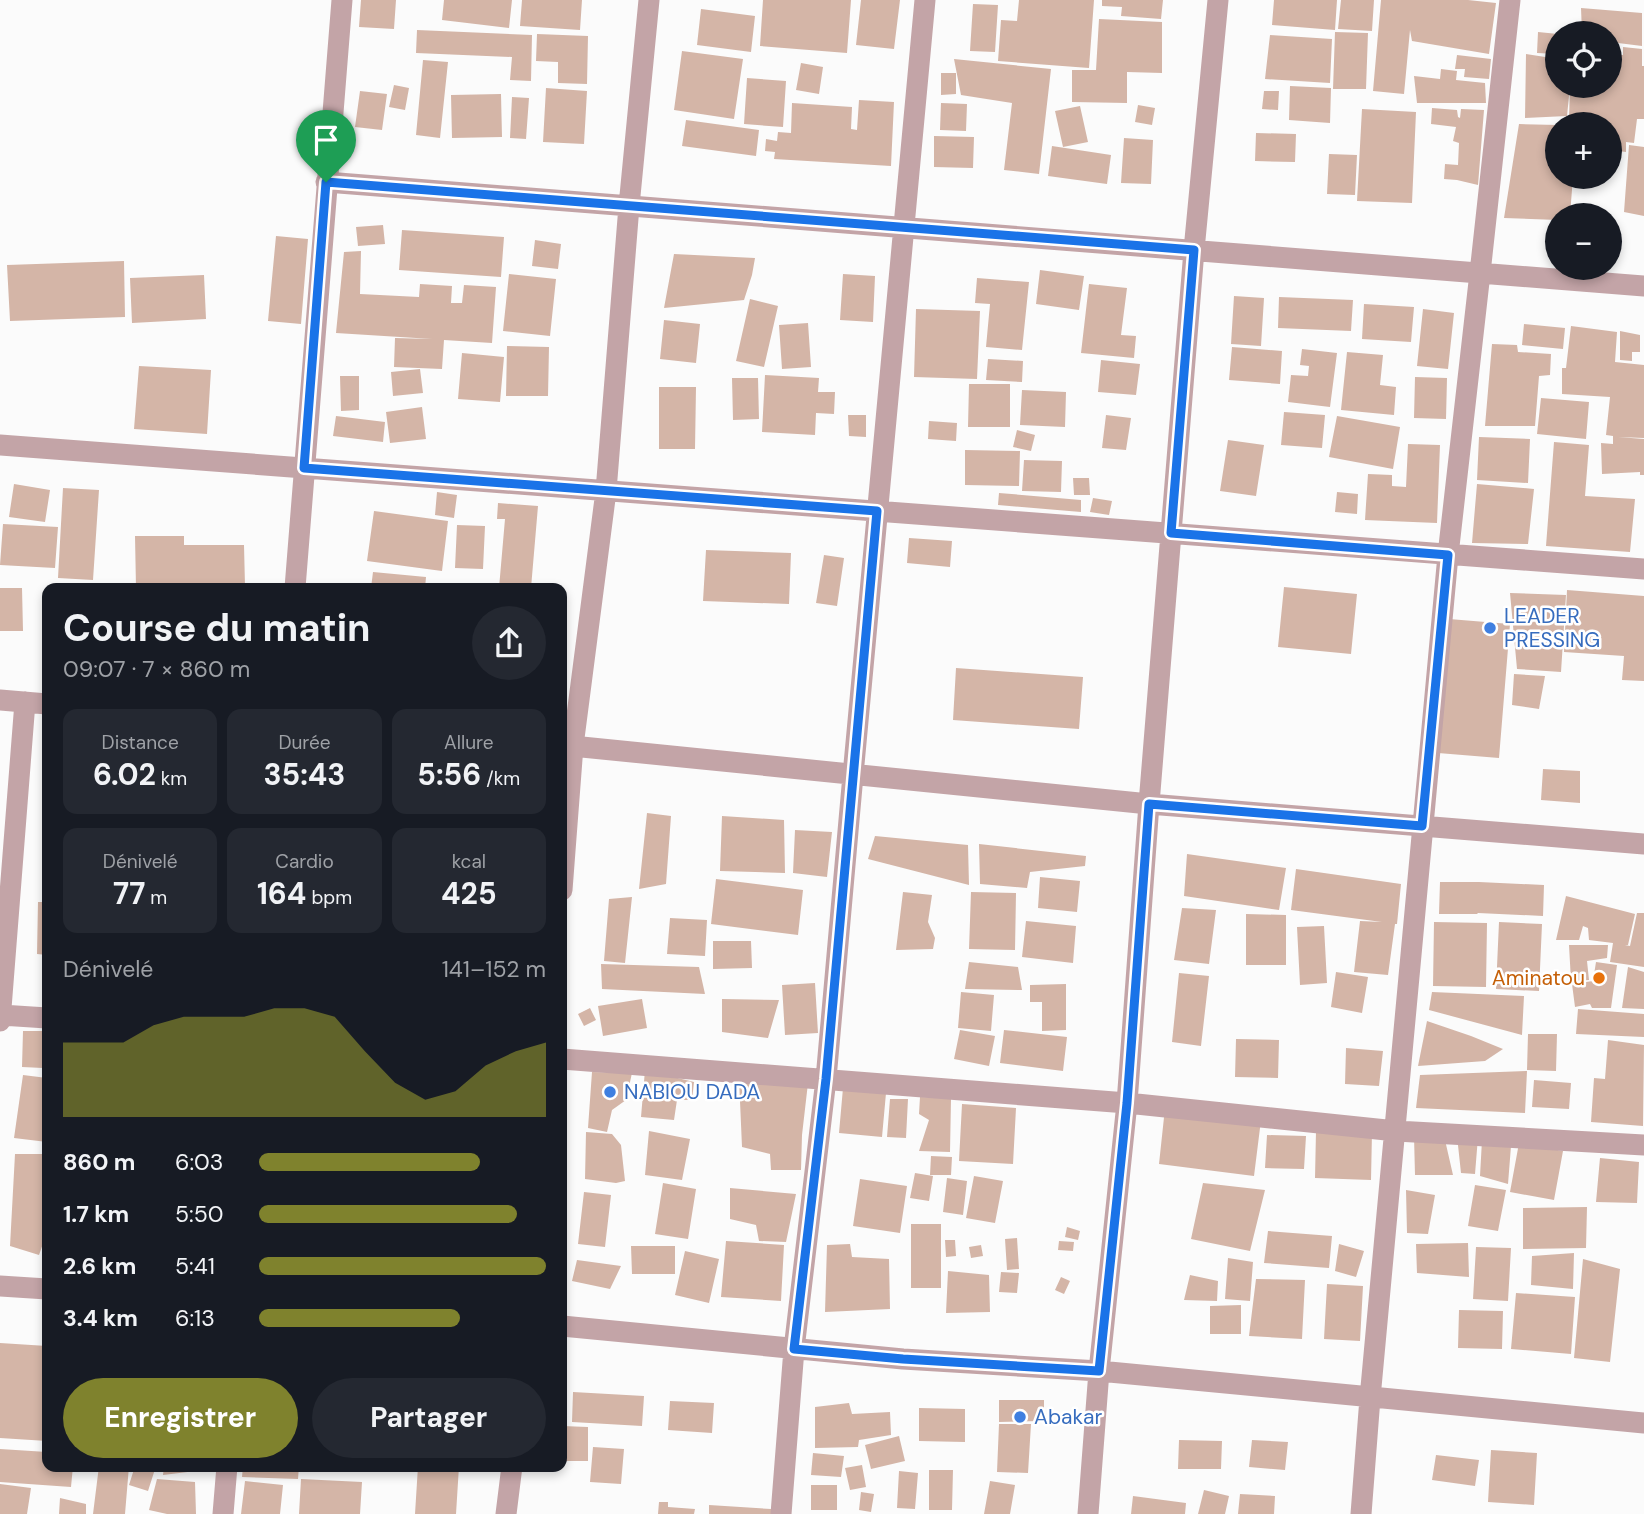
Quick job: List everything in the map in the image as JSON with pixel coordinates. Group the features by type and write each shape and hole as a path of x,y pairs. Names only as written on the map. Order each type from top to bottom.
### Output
{"street":[{"path":"295,583 342,0"},
{"path":"567,770 568,746 606,491 649,0"},
{"path":"781,1514 794,1349 826,1079 925,0"},
{"path":"1088,1514 1099,1371 1127,1103 1194,250 1218,0"},
{"path":"1361,1514 1448,555 1510,0"},
{"path":"326,182 1644,286"},
{"path":"0,445 1644,569"},
{"path":"0,700 42,704"},
{"path":"0,1021 25,702"},
{"path":"568,746 1149,804 1644,844"},
{"path":"1,1015 42,1018"},
{"path":"567,1059 1127,1103 1396,1131 1644,1145"},
{"path":"0,1286 42,1289"},
{"path":"567,1326 903,1359 1099,1371 1644,1423"},
{"path":"223,1514 226,1472"},
{"path":"506,1514 511,1472"}],"building":[{"path":"361,0 396,0 394,29 359,27"},
{"path":"444,0 512,0 509,28 442,20"},
{"path":"522,0 582,0 580,30 520,26"},
{"path":"763,0 851,0 847,53 760,46"},
{"path":"861,0 900,0 894,49 856,45"},
{"path":"1019,0 1094,0 1089,68 998,61 1001,20 1017,21"},
{"path":"1102,0 1163,0 1161,19 1121,16 1122,7 1102,6"},
{"path":"1274,0 1337,0 1335,30 1272,25"},
{"path":"1341,0 1374,0 1372,31 1338,29"},
{"path":"1381,0 1468,0 1496,3 1489,54 1412,41 1410,30 1404,94 1373,91"},
{"path":"973,4 998,5 995,52 970,51"},
{"path":"1581,8 1642,13 1642,46 1622,44 1622,21 1582,21"},
{"path":"701,9 755,16 751,52 697,45"},
{"path":"1099,19 1162,22 1162,73 1127,72 1127,103 1072,102 1072,70 1096,70"},
{"path":"417,30 532,35 531,81 510,80 512,57 416,53"},
{"path":"1335,32 1368,33 1366,89 1333,89"},
{"path":"1538,32 1545,33 1545,53 1537,53"},
{"path":"537,34 588,36 587,84 558,83 558,62 536,61"},
{"path":"1270,35 1332,39 1330,83 1265,79"},
{"path":"1623,47 1642,49 1644,66 1644,119 1637,119 1634,143 1626,142 1626,152 1622,152 1622,112 1569,112 1570,98 1622,98"},
{"path":"682,51 743,59 734,119 674,110"},
{"path":"1526,54 1545,57 1545,98 1569,98 1567,112 1545,112 1545,117 1525,118"},
{"path":"1457,55 1491,59 1489,79 1464,77 1465,69 1455,69"},
{"path":"954,59 1051,69 1039,174 1004,170 1012,103 961,95"},
{"path":"423,60 448,62 440,138 416,135"},
{"path":"801,63 823,67 819,94 796,90"},
{"path":"1441,69 1457,71 1456,80 1485,83 1486,103 1417,103 1414,76 1440,79"},
{"path":"941,73 956,73 956,94 941,95"},
{"path":"747,78 786,81 783,127 744,124"},
{"path":"394,85 409,88 405,110 389,107"},
{"path":"1290,86 1331,88 1330,123 1289,120"},
{"path":"546,88 587,91 584,144 543,142"},
{"path":"360,91 387,94 382,130 355,127"},
{"path":"1264,91 1279,91 1278,110 1262,109"},
{"path":"501,94 502,137 452,138 451,95"},
{"path":"512,97 529,98 526,139 510,138"},
{"path":"859,100 894,102 891,166 774,159 775,152 765,151 766,139 777,141 778,132 791,133 792,103 852,107 851,129 857,130"},
{"path":"941,103 967,104 966,131 940,130"},
{"path":"1138,105 1155,108 1152,125 1135,122"},
{"path":"1080,106 1088,142 1063,147 1055,111"},
{"path":"1432,108 1457,110 1460,118 1461,109 1484,110 1478,185 1444,179 1445,164 1458,165 1459,143 1453,141 1456,127 1431,124"},
{"path":"1362,109 1416,112 1412,203 1357,201"},
{"path":"686,120 759,130 756,156 682,146"},
{"path":"1519,124 1545,125 1545,189 1572,189 1571,203 1545,203 1545,220 1504,218"},
{"path":"1256,133 1296,134 1295,162 1255,161"},
{"path":"934,136 974,137 973,168 934,167"},
{"path":"1124,138 1153,140 1151,184 1121,183"},
{"path":"1629,145 1644,147 1644,216 1624,212"},
{"path":"1052,146 1111,155 1107,184 1048,176"},
{"path":"1329,154 1357,155 1355,195 1327,194"},
{"path":"383,225 385,244 358,246 356,227"},
{"path":"402,230 504,237 501,277 399,270"},
{"path":"276,236 308,239 301,324 268,321"},
{"path":"535,240 561,244 558,269 532,266"},
{"path":"361,251 360,294 419,297 420,284 452,286 451,303 462,303 464,285 496,287 492,343 444,340 442,369 394,367 395,338 432,339 336,333 344,252"},
{"path":"674,254 755,258 744,300 664,308"},
{"path":"124,261 125,317 10,321 7,265"},
{"path":"1040,270 1084,276 1079,310 1036,304"},
{"path":"509,274 556,279 550,336 503,331"},
{"path":"843,274 875,276 873,322 840,320"},
{"path":"204,275 206,319 132,323 130,278"},
{"path":"977,278 1029,282 1022,350 986,347 990,304 975,303"},
{"path":"1089,284 1127,288 1121,335 1136,336 1134,358 1081,353"},
{"path":"1234,296 1264,298 1261,346 1231,344"},
{"path":"1279,297 1353,300 1351,331 1278,328"},
{"path":"750,299 778,306 764,367 736,361"},
{"path":"1364,304 1414,307 1411,342 1362,339"},
{"path":"916,309 980,311 977,379 914,377"},
{"path":"1423,309 1454,313 1448,369 1417,366"},
{"path":"664,320 700,324 696,363 660,359"},
{"path":"808,323 811,367 782,369 779,325"},
{"path":"1524,324 1565,328 1563,349 1522,345"},
{"path":"1571,326 1617,332 1615,362 1644,365 1644,438 1618,437 1644,439 1644,475 1640,475 1640,472 1602,474 1601,443 1613,444 1613,436 1606,435 1610,397 1562,394 1562,368 1566,368"},
{"path":"1620,331 1640,335 1640,352 1632,352 1632,361 1620,360"},
{"path":"1492,344 1517,345 1518,352 1551,354 1550,375 1539,376 1535,426 1485,426"},
{"path":"507,346 549,347 548,396 506,396"},
{"path":"1232,347 1282,351 1280,384 1229,380"},
{"path":"1302,349 1337,353 1330,407 1288,402 1291,375 1308,376 1309,366 1300,365"},
{"path":"1347,352 1383,355 1380,385 1396,387 1394,415 1341,410"},
{"path":"462,353 504,357 500,402 458,399"},
{"path":"988,359 1023,361 1022,382 986,380"},
{"path":"1101,360 1140,364 1136,395 1098,392"},
{"path":"139,366 211,370 207,434 134,429"},
{"path":"420,369 423,393 393,396 391,372"},
{"path":"765,375 819,378 818,392 835,392 834,414 816,413 815,435 762,432"},
{"path":"340,376 359,376 359,410 341,411"},
{"path":"1415,377 1447,378 1446,419 1414,418"},
{"path":"732,378 758,378 759,419 733,420"},
{"path":"969,384 1010,384 1010,427 968,427"},
{"path":"659,387 696,387 695,449 659,449"},
{"path":"1022,390 1066,392 1065,427 1020,425"},
{"path":"1541,398 1589,402 1586,439 1537,434"},
{"path":"422,407 426,439 390,443 386,412"},
{"path":"1284,412 1325,415 1322,448 1281,445"},
{"path":"848,415 866,415 866,437 849,436"},
{"path":"1106,415 1131,418 1126,450 1102,448"},
{"path":"336,416 385,422 383,442 333,436"},
{"path":"1337,416 1400,427 1393,469 1329,457"},
{"path":"929,421 957,423 956,441 928,439"},
{"path":"1017,430 1035,435 1031,451 1013,447"},
{"path":"1479,437 1530,439 1528,483 1477,480"},
{"path":"1228,440 1264,445 1256,496 1220,491"},
{"path":"1554,442 1589,445 1585,496 1635,499 1630,552 1546,546"},
{"path":"1408,444 1440,445 1437,523 1365,520 1368,474 1392,475 1392,486 1406,487"},
{"path":"965,450 1020,451 1019,486 965,485"},
{"path":"1024,460 1062,461 1061,492 1022,491"},
{"path":"1073,478 1089,478 1090,495 1074,495"},
{"path":"14,484 50,490 45,522 9,517"},
{"path":"1477,484 1534,489 1528,544 1472,543"},
{"path":"63,488 99,490 93,580 58,578"},
{"path":"437,492 457,495 454,518 435,515"},
{"path":"1337,492 1358,494 1357,514 1335,512"},
{"path":"999,493 1081,500 1081,512 998,505"},
{"path":"1093,498 1112,501 1109,515 1090,512"},
{"path":"498,503 538,506 531,583 499,583 505,519 497,519"},
{"path":"374,511 448,521 442,571 367,561"},
{"path":"3,524 58,527 55,568 0,565"},
{"path":"457,525 485,526 483,569 455,568"},
{"path":"135,536 184,536 184,545 244,545 245,583 136,583"},
{"path":"909,538 952,541 950,567 907,563"},
{"path":"706,550 791,553 789,604 703,601"},
{"path":"824,555 844,558 837,606 816,603"},
{"path":"373,572 426,577 425,583 372,583"},
{"path":"1284,587 1357,594 1351,654 1278,647"},
{"path":"0,588 22,588 23,631 0,631"},
{"path":"1567,590 1644,596 1644,681 1622,680 1624,656 1564,652"},
{"path":"1510,593 1566,595 1561,672 1517,669"},
{"path":"1449,619 1510,624 1499,758 1438,753"},
{"path":"956,668 1083,677 1079,729 953,720"},
{"path":"1514,674 1545,676 1539,709 1512,705"},
{"path":"1543,769 1580,771 1580,803 1541,800"},
{"path":"647,813 671,816 666,884 639,889"},
{"path":"722,816 784,820 785,873 720,871"},
{"path":"795,830 832,832 827,877 793,873"},
{"path":"875,836 968,845 969,885 868,859"},
{"path":"979,844 1086,856 1085,866 1030,872 1027,888 980,884"},
{"path":"1187,854 1286,868 1279,910 1184,896"},
{"path":"1296,869 1401,884 1388,975 1354,972 1360,921 1382,922 1291,910"},
{"path":"1040,877 1080,881 1077,912 1038,908"},
{"path":"716,879 803,890 798,935 711,924"},
{"path":"1440,882 1544,885 1543,916 1439,914"},
{"path":"903,892 932,895 928,922 935,938 933,949 896,950"},
{"path":"971,892 1016,893 1015,950 969,949"},
{"path":"1566,896 1635,914 1628,945 1625,945 1630,946 1637,913 1644,913 1644,967 1610,962 1613,943 1589,940 1588,928 1583,926 1579,940 1556,940"},
{"path":"632,897 625,963 604,961 609,899"},
{"path":"38,902 42,902 42,954 37,954"},
{"path":"1182,908 1216,910 1209,964 1174,960"},
{"path":"1246,914 1286,915 1286,965 1246,965"},
{"path":"670,918 707,920 705,956 667,954"},
{"path":"1026,921 1076,926 1073,963 1022,957"},
{"path":"1434,922 1487,923 1486,987 1433,986"},
{"path":"1499,922 1542,924 1539,991 1496,989"},
{"path":"1324,926 1327,983 1300,985 1297,927"},
{"path":"713,941 751,941 752,968 713,969"},
{"path":"1569,945 1608,945 1607,958 1587,961 1589,980 1571,981"},
{"path":"969,962 1018,967 1022,990 965,989"},
{"path":"1596,962 1617,965 1611,1008 1592,1008 1590,1004 1575,1007 1572,984 1593,981"},
{"path":"601,964 699,967 705,994 602,989"},
{"path":"1628,967 1644,972 1644,1009 1622,1008"},
{"path":"1336,972 1368,977 1362,1013 1331,1007"},
{"path":"1179,973 1209,976 1201,1046 1172,1042"},
{"path":"815,983 818,1033 785,1035 782,985"},
{"path":"1066,984 1066,1030 1042,1031 1042,1002 1030,1002 1030,985"},
{"path":"961,992 994,995 991,1031 958,1028"},
{"path":"1432,992 1524,996 1522,1035 1429,1010"},
{"path":"642,999 647,1028 603,1036 598,1006"},
{"path":"722,999 779,1000 768,1038 722,1032"},
{"path":"590,1008 596,1020 584,1026 578,1014"},
{"path":"1578,1009 1644,1014 1644,1037 1576,1034"},
{"path":"1427,1021 1503,1049 1485,1061 1418,1066"},
{"path":"960,1030 995,1036 989,1066 954,1059"},
{"path":"1004,1030 1067,1037 1063,1071 1000,1063"},
{"path":"23,1031 42,1031 42,1068 22,1067"},
{"path":"1528,1034 1557,1034 1556,1071 1527,1070"},
{"path":"1236,1039 1279,1040 1278,1078 1235,1077"},
{"path":"1608,1040 1644,1045 1643,1126 1591,1122 1594,1078 1605,1079"},
{"path":"1346,1048 1383,1051 1379,1086 1345,1084"},
{"path":"645,1070 694,1082 692,1100 677,1100 674,1120 641,1117"},
{"path":"1527,1071 1525,1113 1416,1108 1420,1075"},
{"path":"592,1072 632,1073 626,1100 612,1110 607,1132 588,1128"},
{"path":"23,1075 42,1077 42,1141 14,1138"},
{"path":"739,1078 808,1083 801,1170 771,1170 770,1154 742,1147"},
{"path":"1534,1080 1571,1083 1569,1109 1532,1107"},
{"path":"843,1088 886,1093 882,1137 839,1133"},
{"path":"920,1097 951,1098 950,1152 919,1151 929,1120 919,1114"},
{"path":"890,1099 908,1099 906,1138 887,1137"},
{"path":"962,1104 1016,1108 1013,1164 959,1161"},
{"path":"1165,1108 1261,1120 1254,1176 1159,1164"},
{"path":"649,1131 690,1139 682,1180 645,1175"},
{"path":"1316,1131 1372,1132 1371,1180 1315,1178"},
{"path":"586,1132 612,1134 621,1145 625,1181 616,1183 585,1179"},
{"path":"1267,1135 1306,1136 1304,1169 1265,1168"},
{"path":"1414,1136 1445,1140 1453,1175 1415,1175"},
{"path":"1457,1136 1478,1137 1475,1174 1461,1173"},
{"path":"1482,1140 1511,1146 1508,1184 1480,1176"},
{"path":"1519,1143 1563,1151 1554,1200 1510,1192"},
{"path":"15,1154 42,1154 42,1246 39,1255 10,1246"},
{"path":"931,1156 952,1157 951,1175 930,1175"},
{"path":"1600,1158 1639,1162 1637,1203 1596,1202"},
{"path":"915,1173 933,1176 929,1201 910,1198"},
{"path":"974,1176 1003,1181 995,1223 966,1218"},
{"path":"947,1178 967,1181 963,1215 943,1212"},
{"path":"860,1179 907,1186 900,1233 853,1226"},
{"path":"663,1183 696,1189 688,1239 655,1234"},
{"path":"1203,1183 1265,1190 1250,1251 1191,1239"},
{"path":"1475,1185 1506,1190 1498,1231 1468,1226"},
{"path":"730,1188 796,1194 786,1242 759,1241 756,1225 730,1219"},
{"path":"1406,1190 1435,1195 1428,1234 1407,1233"},
{"path":"584,1192 611,1195 605,1247 578,1244"},
{"path":"1587,1207 1586,1248 1523,1249 1523,1208"},
{"path":"911,1224 941,1224 941,1288 911,1288"},
{"path":"1067,1227 1080,1231 1078,1240 1065,1237"},
{"path":"1268,1231 1332,1236 1329,1268 1264,1263"},
{"path":"1017,1238 1019,1269 1007,1270 1005,1239"},
{"path":"945,1240 955,1240 956,1256 946,1257"},
{"path":"726,1241 784,1245 781,1301 721,1297"},
{"path":"1059,1241 1074,1242 1073,1251 1058,1250"},
{"path":"1468,1243 1469,1277 1417,1273 1416,1244"},
{"path":"850,1244 852,1257 889,1259 890,1309 825,1312 827,1245"},
{"path":"1339,1244 1364,1251 1356,1277 1335,1271"},
{"path":"981,1245 983,1256 971,1258 969,1247"},
{"path":"631,1246 675,1246 675,1274 632,1274"},
{"path":"1476,1247 1511,1248 1508,1301 1473,1299"},
{"path":"685,1251 719,1259 709,1303 675,1295"},
{"path":"1574,1253 1573,1289 1531,1285 1532,1256"},
{"path":"1228,1258 1253,1262 1250,1301 1225,1299"},
{"path":"1583,1259 1620,1269 1610,1362 1574,1358"},
{"path":"577,1260 621,1266 610,1289 572,1281"},
{"path":"948,1271 989,1275 990,1312 946,1313"},
{"path":"1001,1272 1019,1273 1017,1293 999,1292"},
{"path":"1190,1275 1218,1281 1217,1301 1184,1300"},
{"path":"1061,1277 1070,1281 1064,1294 1055,1290"},
{"path":"1256,1279 1305,1280 1302,1339 1249,1336"},
{"path":"1327,1284 1363,1286 1360,1341 1324,1339"},
{"path":"1516,1293 1575,1297 1571,1354 1511,1349"},
{"path":"1241,1305 1241,1334 1210,1334 1210,1306"},
{"path":"1459,1310 1503,1311 1502,1349 1458,1348"},
{"path":"0,1343 42,1346 42,1441 0,1438"},
{"path":"573,1392 644,1396 642,1426 572,1422"},
{"path":"999,1400 1044,1400 1044,1421 999,1422"},
{"path":"670,1401 714,1403 712,1433 668,1430"},
{"path":"849,1403 852,1414 890,1412 891,1435 859,1440 858,1447 815,1448 815,1407"},
{"path":"919,1408 965,1409 965,1442 919,1441"},
{"path":"999,1424 1031,1424 1028,1473 997,1472"},
{"path":"567,1426 588,1427 588,1461 567,1461"},
{"path":"899,1436 905,1461 871,1469 865,1445"},
{"path":"1179,1440 1222,1441 1221,1469 1178,1469"},
{"path":"1252,1440 1288,1442 1285,1470 1249,1467"},
{"path":"593,1447 624,1449 621,1484 590,1482"},
{"path":"0,1449 42,1452 42,1472 72,1472 71,1487 0,1482"},
{"path":"1491,1450 1537,1453 1534,1505 1488,1502"},
{"path":"813,1453 844,1456 841,1477 811,1475"},
{"path":"1436,1455 1479,1460 1475,1486 1432,1480"},
{"path":"862,1465 866,1487 850,1490 845,1468"},
{"path":"929,1470 953,1470 952,1510 929,1510"},
{"path":"899,1471 918,1473 915,1509 897,1508"},
{"path":"98,1472 128,1472 125,1514 93,1514"},
{"path":"133,1472 154,1472 148,1491 129,1485"},
{"path":"163,1472 188,1472 163,1475"},
{"path":"242,1472 299,1472 298,1479 242,1477"},
{"path":"418,1472 459,1472 456,1514 415,1514"},
{"path":"157,1479 195,1482 196,1514 167,1514 149,1510"},
{"path":"301,1479 362,1482 360,1514 299,1514"},
{"path":"245,1481 283,1485 280,1514 241,1514"},
{"path":"990,1481 1015,1485 1010,1514 984,1514"},
{"path":"0,1484 31,1488 27,1514 0,1514"},
{"path":"811,1485 837,1485 837,1510 811,1510"},
{"path":"1204,1490 1229,1496 1225,1514 1198,1514"},
{"path":"861,1492 874,1494 871,1512 859,1510"},
{"path":"1240,1494 1275,1496 1274,1514 1238,1514"},
{"path":"1133,1496 1186,1503 1185,1514 1131,1514"},
{"path":"60,1498 86,1504 86,1514 59,1514"},
{"path":"659,1502 668,1502 668,1507 695,1509 694,1514 658,1514"},
{"path":"709,1505 771,1509 771,1514 709,1514"}],"place":[{"name":"LEADER PRESSING","path":"1490,628"},
{"name":"Aminatou","path":"1599,978"},
{"name":"NABIOU DADA","path":"610,1092"},
{"name":"Abakar","path":"1020,1417"}],"route":[{"path":"326,182 1194,250 1171,533 1448,555 1422,826 1149,804 1127,1103 1099,1371 903,1359 794,1349 826,1079 877,511 304,468 326,182"}]}
